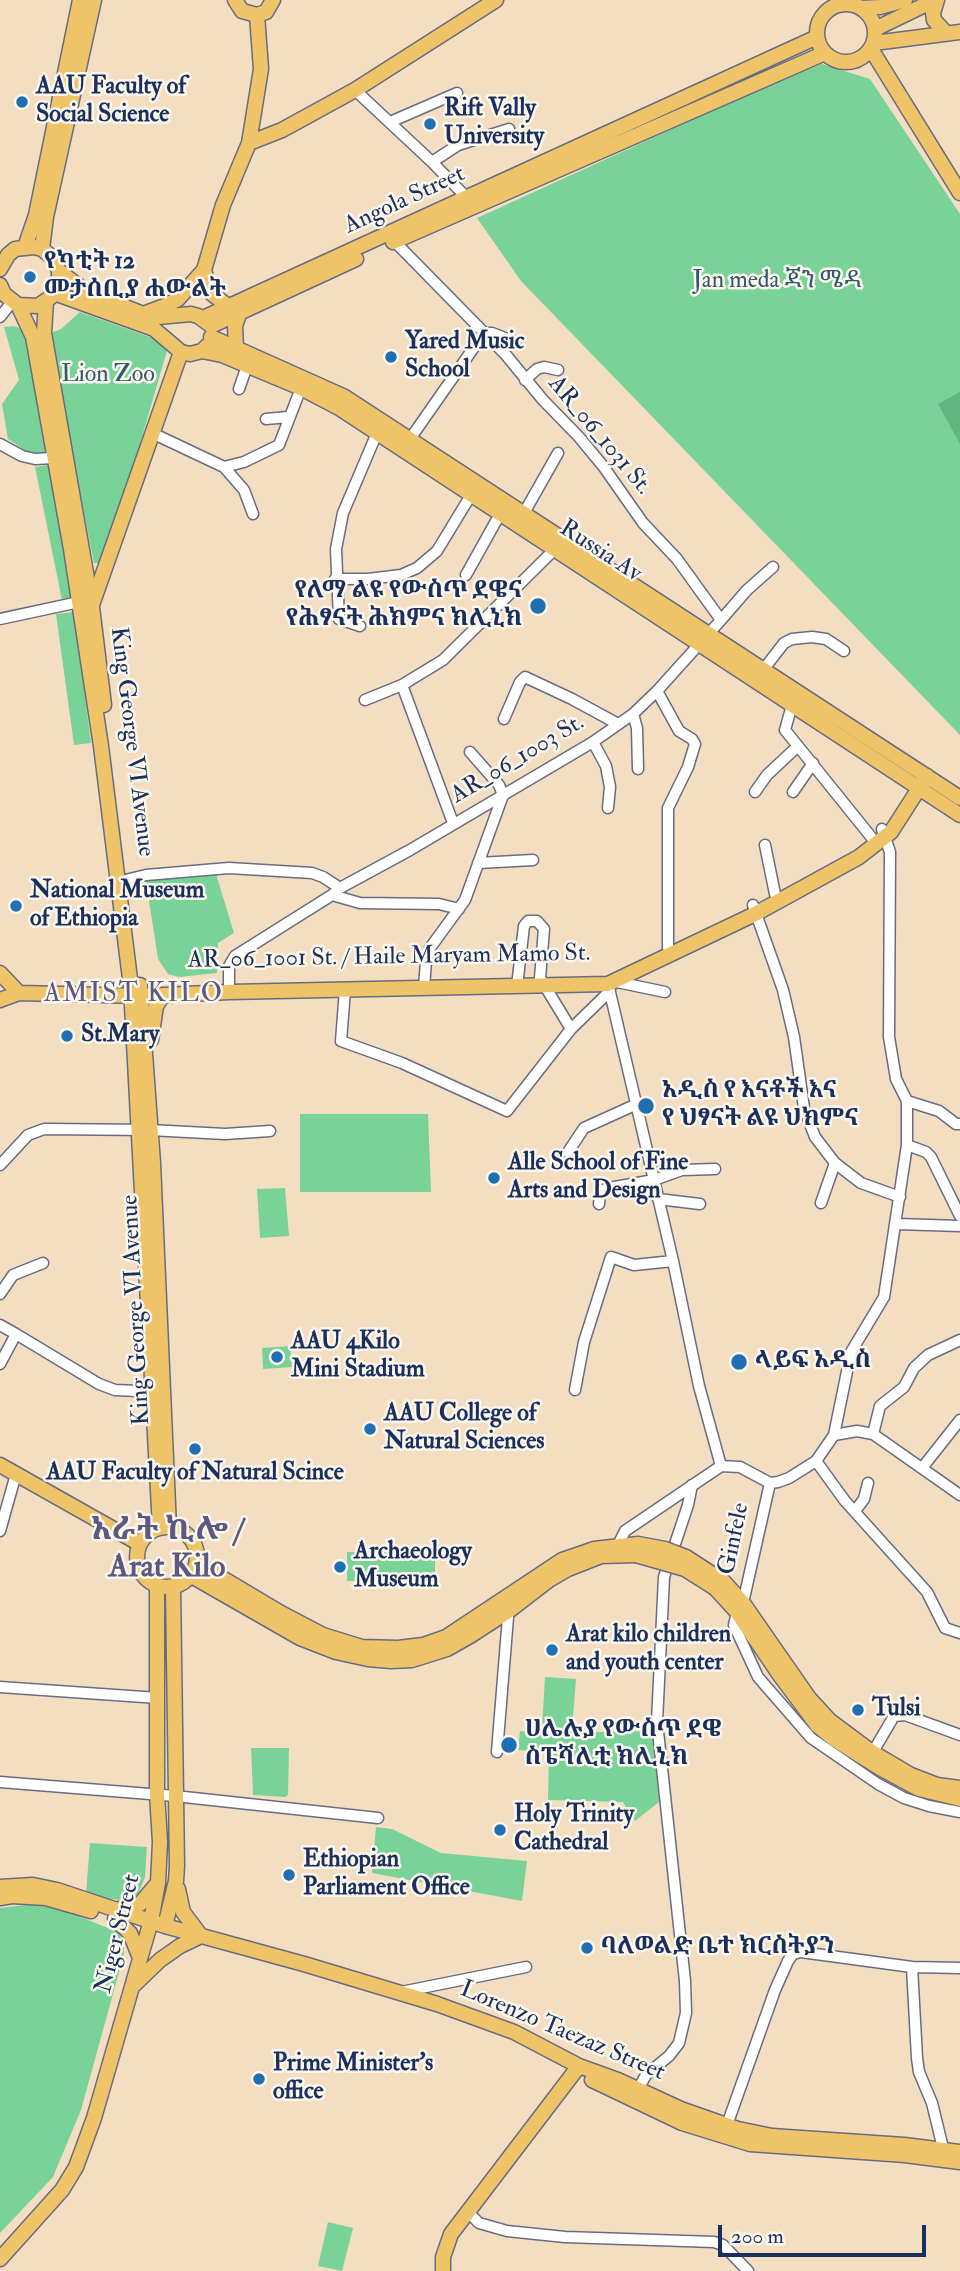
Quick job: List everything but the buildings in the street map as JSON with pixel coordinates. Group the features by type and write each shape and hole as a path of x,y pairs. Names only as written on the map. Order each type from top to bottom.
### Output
{"main road":[{"path":"235,0 242,11 257,15 266,12 273,0"},
{"path":"249,143 282,130 355,90 496,0"},
{"path":"905,0 880,7 861,8 844,2 830,9 819,21 817,37 825,53 841,62 858,60 873,40 936,0"},
{"path":"936,0 934,20 953,32"},
{"path":"42,250 53,163 86,4"},
{"path":"861,8 873,20 873,40 960,193"},
{"path":"143,314 178,299 204,270 223,205 249,143 261,69 257,15"},
{"path":"873,40 953,32"},
{"name":"Angola Street","path":"208,327 234,309 739,83 817,37"},
{"path":"739,83 825,53"},
{"path":"255,113 265,125 282,130"},
{"path":"25,247 53,163"},
{"path":"234,309 395,242 470,203"},
{"path":"0,269 4,255 15,249 25,247 42,250 53,258 59,271 85,291 143,314 156,323 181,352 84,609"},
{"path":"204,270 211,293 234,309"},
{"name":"King George VI Avenue","path":"59,271 59,283 50,297 44,333 147,1066 144,1130"},
{"name":"King George VI Avenue","path":"0,285 4,294 15,303 33,337 53,458 64,484"},
{"path":"15,303 28,307 50,297 156,323 191,314 208,327 202,351"},
{"path":"234,309 236,349"},
{"name":"Russia Av","path":"208,327 236,349 308,379 393,436 471,495 555,550 703,640 763,670 919,780 960,815"},
{"name":"Russia Av","path":"181,352 190,354 202,351 222,355 342,403 377,433 410,439 524,513 793,705 919,780 960,798"},
{"name":"AR_06_1001 St. / Haile Maryam Mamo St.","path":"136,992 229,987 610,983 668,948 754,909 775,894 799,886 849,855 880,834 919,780"},
{"name":"King George VI Avenue","path":"122,881 121,913 136,992 165,1527"},
{"path":"610,983 799,886"},
{"path":"115,987 122,979 121,913"},
{"path":"0,973 11,990"},
{"path":"11,990 168,995 229,987 345,990 423,984"},
{"path":"0,1000 11,990 115,987 136,992"},
{"path":"147,1066 156,1006 159,1000 168,995"},
{"path":"0,1465 140,1544"},
{"path":"165,1527 185,1533 196,1547 193,1569 173,1586 157,1584 140,1569 140,1544 152,1531 165,1527"},
{"path":"508,1603 562,1559 584,1551 618,1545 637,1549"},
{"path":"193,1569 323,1635 362,1647 398,1648 423,1645 446,1637 568,1569 601,1556 637,1549 665,1549 686,1557 719,1584 740,1608 779,1674 817,1725 834,1739 924,1780 960,1788"},
{"name":"Niger Street","path":"2,2253 62,2190 76,2166 94,2118 150,1925 158,1884 159,1842 157,1584"},
{"name":"Niger Street","path":"165,1926 176,1881 173,1586"},
{"path":"870,1756 919,1789 960,1799"},
{"path":"130,1989 160,1960 180,1946 201,1937 183,1912 176,1881"},
{"path":"115,1914 140,1904 158,1884"},
{"path":"0,1887 33,1885 57,1889 115,1914 130,1933 140,1958"},
{"path":"0,1898 46,1898 150,1925 165,1926"},
{"name":"Lorenzo Taezaz Street","path":"165,1926 398,1992 514,2032 577,2070 682,2123 750,2144 959,2160"},
{"path":"443,2271 446,2246 451,2234 577,2070"},
{"name":"Lorenzo Taezaz Street","path":"577,2070 618,2080 681,2109 727,2125 772,2136 943,2148 959,2160"}],"street":[{"path":"355,90 432,162 470,203"},
{"path":"390,122 457,93"},
{"path":"432,162 458,145 509,129"},
{"name":"AR_06_1031 St.","path":"395,242 506,355 525,380 603,466 643,523 677,559 721,620"},
{"path":"0,317 15,303"},
{"path":"410,439 484,334 492,333 515,342"},
{"path":"239,389 247,366"},
{"path":"525,380 537,369 544,367 558,370"},
{"path":"225,467 279,445 301,388"},
{"path":"266,419 288,417"},
{"path":"152,433 225,467 244,490 253,513"},
{"path":"360,626 339,619 335,549 343,513 377,433"},
{"path":"0,444 22,456 35,459 53,458"},
{"path":"524,513 558,453"},
{"path":"335,579 401,575 416,568 437,551 471,495"},
{"path":"466,576 500,514"},
{"path":"365,700 402,685 443,660 555,550"},
{"path":"703,640 747,590 773,567"},
{"path":"0,619 84,609"},
{"path":"763,670 784,643 792,639 826,639 844,650"},
{"name":"AR_06_1003 St.","path":"229,987 229,966 236,956 336,891 593,742 632,714 657,691 703,640"},
{"path":"504,719 520,682 525,677 618,724"},
{"path":"402,685 453,823"},
{"path":"657,691 679,731 695,744 688,768 668,808 668,948"},
{"path":"618,1545 625,1531 721,1466 740,1467 769,1483 789,1478 816,1461 834,1435 851,1352 884,1297 907,1145 908,1101 895,1079 889,1037 890,852 880,834 813,763 784,727 793,705"},
{"path":"632,714 637,728 638,769"},
{"path":"593,742 606,766 610,787 608,808"},
{"path":"755,792 767,775 798,746"},
{"path":"423,984 430,948 465,900 503,795 499,785 470,752"},
{"path":"793,792 813,763"},
{"path":"765,845 775,894"},
{"path":"478,863 533,860"},
{"path":"122,881 229,868 312,873 323,877 336,891 360,903 439,904 459,909"},
{"path":"754,909 783,990 794,1037 804,1108 815,1137 835,1163 861,1183 900,1197"},
{"path":"517,982 524,926 528,921 537,921 544,929 542,982 571,1029"},
{"path":"610,983 665,992"},
{"path":"345,990 341,1041 402,1063 507,1111 610,983"},
{"path":"610,983 699,1386 721,1466"},
{"path":"908,1101 939,1111 956,1124 960,1124"},
{"path":"568,1152 584,1128 637,1104"},
{"path":"0,1164 28,1135 44,1129 225,1134 270,1131"},
{"path":"907,1145 926,1152 931,1157 960,1216"},
{"path":"821,1203 835,1163"},
{"path":"599,1204 603,1190 654,1180 682,1170 715,1169"},
{"path":"658,1199 700,1204"},
{"path":"897,1224 960,1226"},
{"path":"575,1390 584,1342 611,1257 634,1265 673,1261"},
{"path":"0,1294 13,1275 43,1264"},
{"path":"0,1325 99,1384 115,1390 158,1392"},
{"path":"0,1364 16,1334"},
{"path":"873,1434 880,1406 904,1387 914,1368 928,1355 960,1340"},
{"path":"922,1468 960,1420"},
{"path":"834,1435 857,1431 873,1434 960,1495"},
{"path":"816,1461 855,1511 927,1592 945,1628 960,1633"},
{"path":"0,1531 16,1474"},
{"name":"Ginfele","path":"740,1608 769,1483"},
{"path":"855,1511 864,1499 868,1483"},
{"path":"638,2089 646,2075 670,2056 680,2043 686,2013 685,1981 657,1722 664,1577 692,1485"},
{"path":"497,1752 508,1603"},
{"path":"740,1608 734,1625 758,1677 811,1738 878,1784 904,1798 960,1812"},
{"path":"0,1687 158,1699"},
{"path":"870,1756 894,1716 905,1715 960,1735"},
{"path":"0,1782 157,1794 378,1818"},
{"path":"727,2125 775,1990 793,1954 801,1952 912,1967 960,1968"},
{"path":"398,1992 526,1967"},
{"path":"912,1967 915,2049 919,2072 943,2148"},
{"path":"437,2004 444,1984"},
{"path":"618,2080 646,2075"},
{"path":"467,2211 479,2223 508,2231 565,2237 713,2242 723,2245 748,2271"}],"green space":[{"name":"Jan meda ጃን ሜዳ","path":"822,64 870,79 960,214 960,735 521,281 477,218 738,99"},
{"name":"Lion Zoo","path":"80,312 169,344 105,564 94,563 48,334 61,329"},
{"path":"14,326 27,331 50,453 32,455 8,439 2,404 19,380 4,327"},
{"path":"960,392 960,444 938,404"},
{"path":"49,465 73,598 62,600 35,467"},
{"path":"74,612 91,743 74,745 56,614"},
{"path":"216,874 234,933 218,943 217,973 179,977 168,974 158,959 146,881"},
{"path":"300,1114 428,1114 431,1192 300,1192"},
{"path":"285,1188 289,1236 260,1238 257,1189"},
{"name":"AAU 4Kilo Mini Stadium","path":"290,1346 292,1367 263,1369 262,1348"},
{"path":"410,1550 435,1550 435,1580 418,1581 418,1574 363,1575 362,1581 347,1581 347,1552 410,1553"},
{"path":"545,1677 576,1679 572,1730 542,1728"},
{"path":"520,1731 653,1731 659,1802 635,1821 623,1802 548,1800 549,1752 518,1750"},
{"path":"251,1748 289,1748 288,1795 253,1795"},
{"path":"376,1827 392,1829 441,1853 527,1861 522,1901 372,1873"},
{"path":"90,1843 147,1847 145,1877 135,1897 122,1900 86,1893"},
{"path":"33,1904 63,1910 118,1932 123,1941 124,1954 81,2110 53,2177 0,2233 0,1908"},
{"path":"328,2222 353,2228 342,2271 318,2266"}],"place":[{"name":"AAU Faculty of Social Science","path":"22,102"},
{"name":"Rift Vally University","path":"430,124"},
{"name":"የካቲት 12 መታሰቢያ ሐውልት","path":"30,277"},
{"name":"Yared Music School","path":"391,357"},
{"name":"የለማ ልዩ የውስጥ ደዌና የሕፃናት ሕክምና ክሊኒክ","path":"538,606"},
{"name":"National Museum of Ethiopia","path":"16,906"},
{"name":"St.Mary","path":"67,1036"},
{"name":"አዲስ የ እናቶች እና የ ህፃናት ልዩ ህክምና","path":"646,1106"},
{"name":"Alle School of Fine Arts and Design","path":"494,1178"},
{"name":"AAU 4Kilo Mini Stadium","path":"277,1357"},
{"name":"ላይፍ አዲስ","path":"739,1362"},
{"name":"AAU College of Natural Sciences","path":"370,1429"},
{"name":"AAU Faculty of Natural Scince","path":"195,1449"},
{"name":"Archaeology Museum","path":"340,1567"},
{"name":"Arat kilo children and youth center","path":"552,1650"},
{"name":"Tulsi","path":"858,1710"},
{"name":"ሀሌሉያ የውስጥ ደዌ ስፔሻሊቲ ክሊኒክ","path":"509,1745"},
{"name":"Holy Trinity Cathedral","path":"500,1830"},
{"name":"Ethiopian Parliament Office","path":"289,1875"},
{"name":"ባለወልድ ቤተ ክርስትያን","path":"587,1948"},
{"name":"Prime Minister’s office","path":"259,2079"}],"district":[{"name":"AMIST KILO","path":"134,995"},
{"name":"አራት ኪሎ / Arat Kilo","path":"167,1550"}]}
